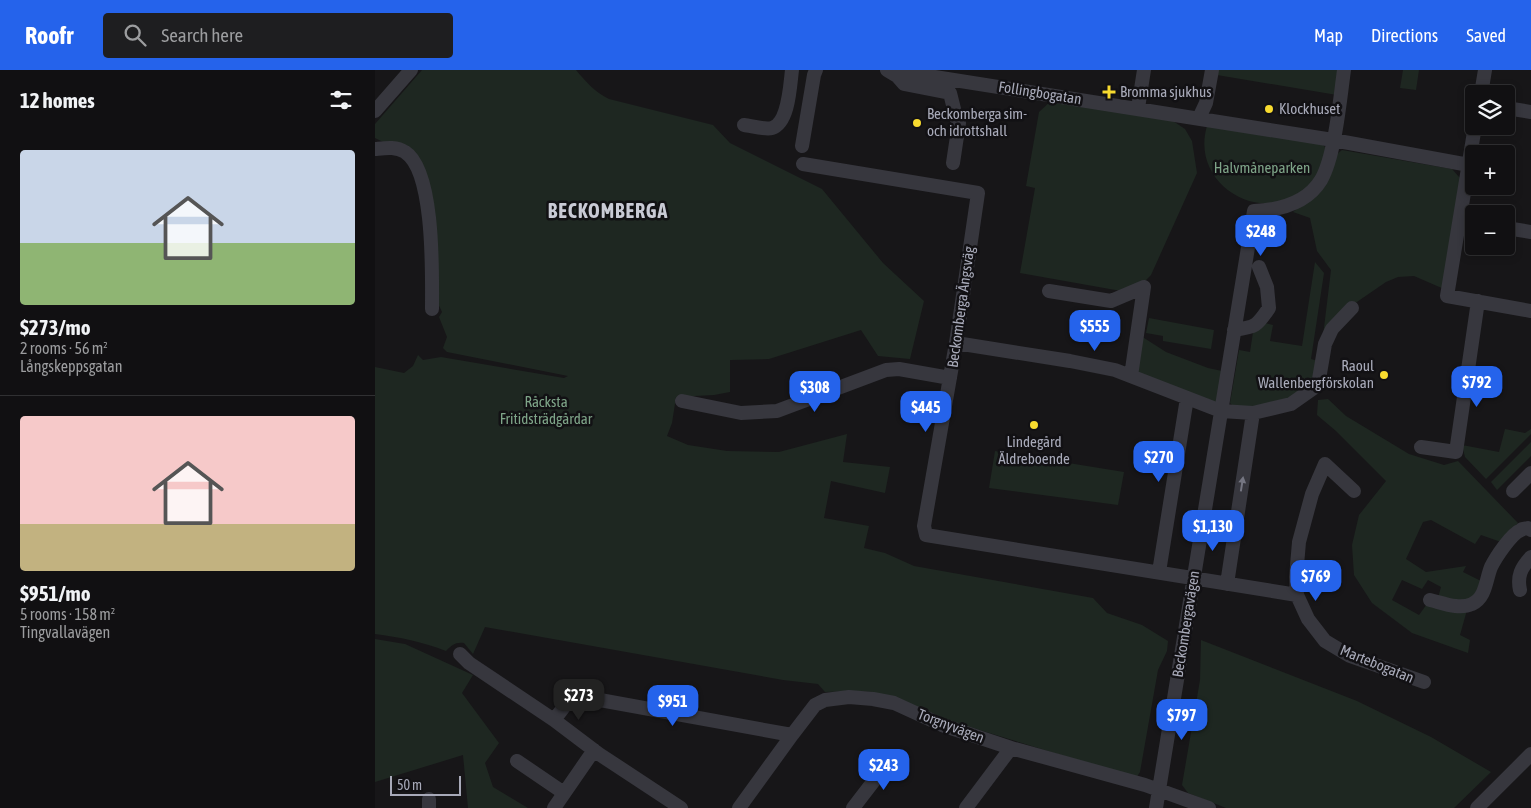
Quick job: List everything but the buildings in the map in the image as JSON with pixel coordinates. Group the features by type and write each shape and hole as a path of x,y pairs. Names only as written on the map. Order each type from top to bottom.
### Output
{"street":[{"path":"375,111 411,70"},
{"path":"744,125 771,128 779,124 785,115 792,70"},
{"path":"802,146 816,70"},
{"path":"1138,108 1145,70"},
{"path":"1199,118 1206,103 1212,70"},
{"path":"1333,140 1344,70"},
{"path":"1482,85 1485,70"},
{"path":"901,72 904,84 950,93 959,123 953,163"},
{"name":"Follingbogatan","path":"901,72 1138,108 1333,140 1465,164"},
{"path":"1515,109 1531,112"},
{"name":"Beckombergavägen","path":"1157,808 1255,211 1288,207 1307,195 1321,180 1328,164 1333,140"},
{"path":"375,149 399,149 407,153 417,168 427,204 432,241 432,309"},
{"name":"Beckomberga Ängsväg","path":"803,164 978,193 956,344 924,526 926,535 1194,578"},
{"path":"1465,229 1447,296 1531,311"},
{"path":"1515,229 1531,232"},
{"path":"1234,330 1253,327 1261,320 1269,308 1267,287 1259,267"},
{"path":"1049,291 1111,301 1145,287 1131,376"},
{"path":"1421,447 1456,452 1478,301"},
{"path":"956,344 1071,361 1115,370 1221,411 1253,413 1291,404 1318,385 1325,344 1332,329 1352,308"},
{"path":"682,401 741,413 777,411 886,370 899,369 950,378"},
{"path":"1159,572 1187,398"},
{"path":"1227,584 1253,413"},
{"name":"Martebogatan","path":"1354,491 1325,464 1312,494 1299,542 1296,577 1297,595 1308,619 1325,641 1350,656 1424,682"},
{"path":"1513,491 1531,473"},
{"path":"1430,600 1455,606 1467,606 1475,603 1482,596 1492,566 1505,544 1520,530 1530,529"},
{"path":"1520,590 1518,582 1520,572 1531,557"},
{"path":"1194,578 1297,595"},
{"path":"460,654 469,663 554,720 662,802 681,808"},
{"path":"554,720 570,699 578,696 791,735"},
{"name":"Torgnyvägen","path":"739,808 815,705 825,700 849,697 894,703 942,725 1011,748 1160,790 1209,808"},
{"path":"966,808 1011,748"},
{"path":"554,808 594,750"},
{"path":"1477,808 1531,754"},
{"path":"853,808 893,756"},
{"path":"517,761 564,793"}],"green space":[{"name":"Råcksta Fritidsträdgårdar","path":"422,70 576,70 591,86 609,99 713,125 730,143 822,189 883,263 924,301 910,359 878,356 861,330 769,359 730,360 730,392 714,395 676,397 672,423 667,436 688,445 727,451 779,452 847,434 843,462 890,467 885,493 831,481 824,518 869,526 864,548 885,553 914,566 1093,598 1107,613 1142,625 1168,641 1167,651 1158,670 1140,772 1136,778 950,721 872,692 825,692 818,684 783,680 485,627 473,654 464,643 454,644 446,651 411,640 375,634 375,367 404,373 413,366 418,355 423,360 441,357 564,378 568,376 447,352 443,348 447,337 439,317 442,312 436,299 419,167 389,145 375,138 375,124"},
{"path":"1212,70 1340,70 1337,95 1211,74"},
{"path":"1403,70 1419,70 1416,90 1400,88"},
{"path":"1052,100 1170,119 1185,129 1192,141 1197,173 1151,275 1140,286 1121,291 1020,273 1035,188 1026,186 1039,112"},
{"name":"Halvmåneparken","path":"1207,126 1322,144 1326,148 1319,174 1309,185 1292,198 1272,203 1253,202 1235,195 1220,183 1209,167 1204,148"},
{"path":"1342,150 1452,169 1460,178 1444,289 1414,276 1398,277 1386,282 1351,306 1322,344 1331,270 1317,251 1310,218 1293,212 1323,188 1337,154"},
{"path":"1315,262 1324,273 1311,359 1318,361 1315,383 1290,399 1261,407 1234,407 1230,403 1239,350 1250,352 1253,332 1265,323 1273,325 1270,341 1302,346"},
{"path":"1149,318 1214,330 1211,349 1163,341 1163,336 1146,333"},
{"path":"1141,336 1166,352 1208,368 1222,371 1218,403 1136,373"},
{"path":"1328,399 1346,416 1409,454 1444,465 1458,461 1518,523 1501,542 1481,535 1475,544 1431,520 1423,522 1406,559 1426,572 1466,566 1463,572 1481,581 1478,593 1465,603 1438,598 1441,587 1428,580 1422,589 1402,580 1392,600 1419,615 1427,604 1467,610 1460,635 1470,640 1468,653 1412,633 1372,603 1354,575 1352,545 1359,515 1386,481 1336,431 1317,415 1318,400"},
{"path":"1505,429 1525,433 1531,429 1531,434 1486,479 1465,457 1462,445 1499,452"},
{"path":"1531,442 1531,456 1497,490 1491,482"},
{"path":"995,451 1124,472 1118,505 989,488"},
{"path":"375,639 405,644 473,675 462,693 499,743 485,763 493,787 528,808 468,808 463,755 375,782"},
{"path":"1201,640 1357,701 1431,737 1491,772 1454,808 1226,808 1188,793 1182,785 1200,680"}],"place":[{"name":"Bromma sjukhus","path":"1109,92"},
{"name":"Klockhuset","path":"1269,109"},
{"name":"Beckomberga sim- och idrottshall","path":"917,123"},
{"name":"Raoul Wallenbergförskolan","path":"1384,375"},
{"name":"Lindegård Äldreboende","path":"1034,425"}],"district":[{"name":"BECKOMBERGA","path":"608,211"}]}
